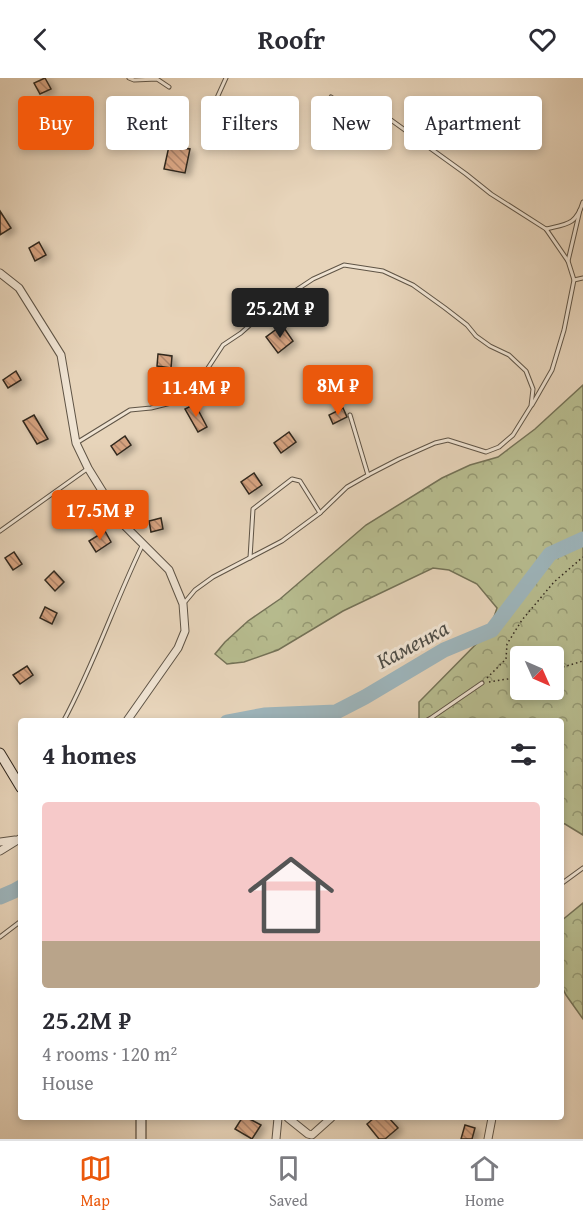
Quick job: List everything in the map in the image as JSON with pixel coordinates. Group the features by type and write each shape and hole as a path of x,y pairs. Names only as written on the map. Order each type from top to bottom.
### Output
{"main road":[{"path":"0,753 18,783"},
{"path":"141,1120 141,1139"}],"street":[{"path":"0,273 20,288 61,355 76,443 88,468 122,523 169,570 183,604 185,631 178,648 129,718"},
{"path":"0,842 18,838"},
{"path":"0,851 18,839"},
{"path":"276,1139 278,1120"},
{"path":"290,1120 311,1137 329,1120"},
{"path":"488,1139 492,1120"}],"lane":[{"path":"129,78 134,80 157,79 169,87"},
{"path":"218,96 226,78"},
{"path":"183,604 195,590 213,577 282,541 320,513 347,487 368,475 435,443 448,440 486,452 499,447 513,435 552,370 564,330 574,280 568,261 546,229 492,194 392,121"},
{"path":"568,261 583,202"},
{"path":"546,229 571,223 580,210"},
{"path":"76,443 130,410 171,403 190,389 204,374 223,345 241,333 269,308 313,279 344,265 383,271 413,285 445,308 476,336 509,356 526,371 533,389 531,406"},
{"path":"574,280 583,278"},
{"path":"350,415 368,475"},
{"path":"0,531 88,468"},
{"path":"250,558 253,509 292,479 300,481 320,513"},
{"path":"65,718 143,544"},
{"path":"431,718 482,683"},
{"path":"564,882 583,868"},
{"path":"0,937 18,923"}],"path":[{"path":"482,683 507,659 507,645 522,620 554,582 583,557"},
{"path":"564,666 583,661"},
{"path":"482,683 510,679"}],"green space":[{"path":"583,385 583,835 564,824 564,718 419,718 419,702 485,635 497,608 477,584 449,570 433,568 343,611 278,650 244,662 227,664 215,654 248,621 280,599 366,525 442,478 470,465 498,457 535,429"},
{"path":"583,903 583,1019 564,991 564,919"}],"building":[{"path":"45,78 51,89 40,94 34,83"},
{"path":"190,149 185,173 164,169 168,150"},
{"path":"0,211 11,228 0,235"},
{"path":"39,242 46,255 35,261 29,248"},
{"path":"282,325 293,341 278,353 266,337"},
{"path":"158,354 172,356 171,368 157,366"},
{"path":"16,371 21,380 8,388 3,380"},
{"path":"195,404 207,427 198,432 185,409"},
{"path":"343,408 347,417 333,424 329,415"},
{"path":"34,415 48,439 37,444 23,421"},
{"path":"289,432 296,442 281,453 274,443"},
{"path":"125,436 131,445 117,455 111,446"},
{"path":"254,473 262,485 249,494 241,482"},
{"path":"161,518 163,529 151,532 149,521"},
{"path":"105,531 111,542 96,552 89,541"},
{"path":"14,552 22,564 13,570 5,558"},
{"path":"54,571 64,582 55,591 45,580"},
{"path":"45,607 57,613 52,624 40,618"},
{"path":"27,666 33,675 20,684 13,675"},
{"path":"241,1120 252,1120 261,1125 252,1139 235,1129"},
{"path":"372,1120 391,1120 398,1128 385,1139 379,1139 367,1124"},
{"path":"465,1125 475,1128 472,1139 461,1139"}],"waterway":[{"name":"Каменка","path":"248,718 264,715 336,712 444,650 492,630 550,554 583,539"},
{"name":"Каменка","path":"0,897 18,889"}]}
